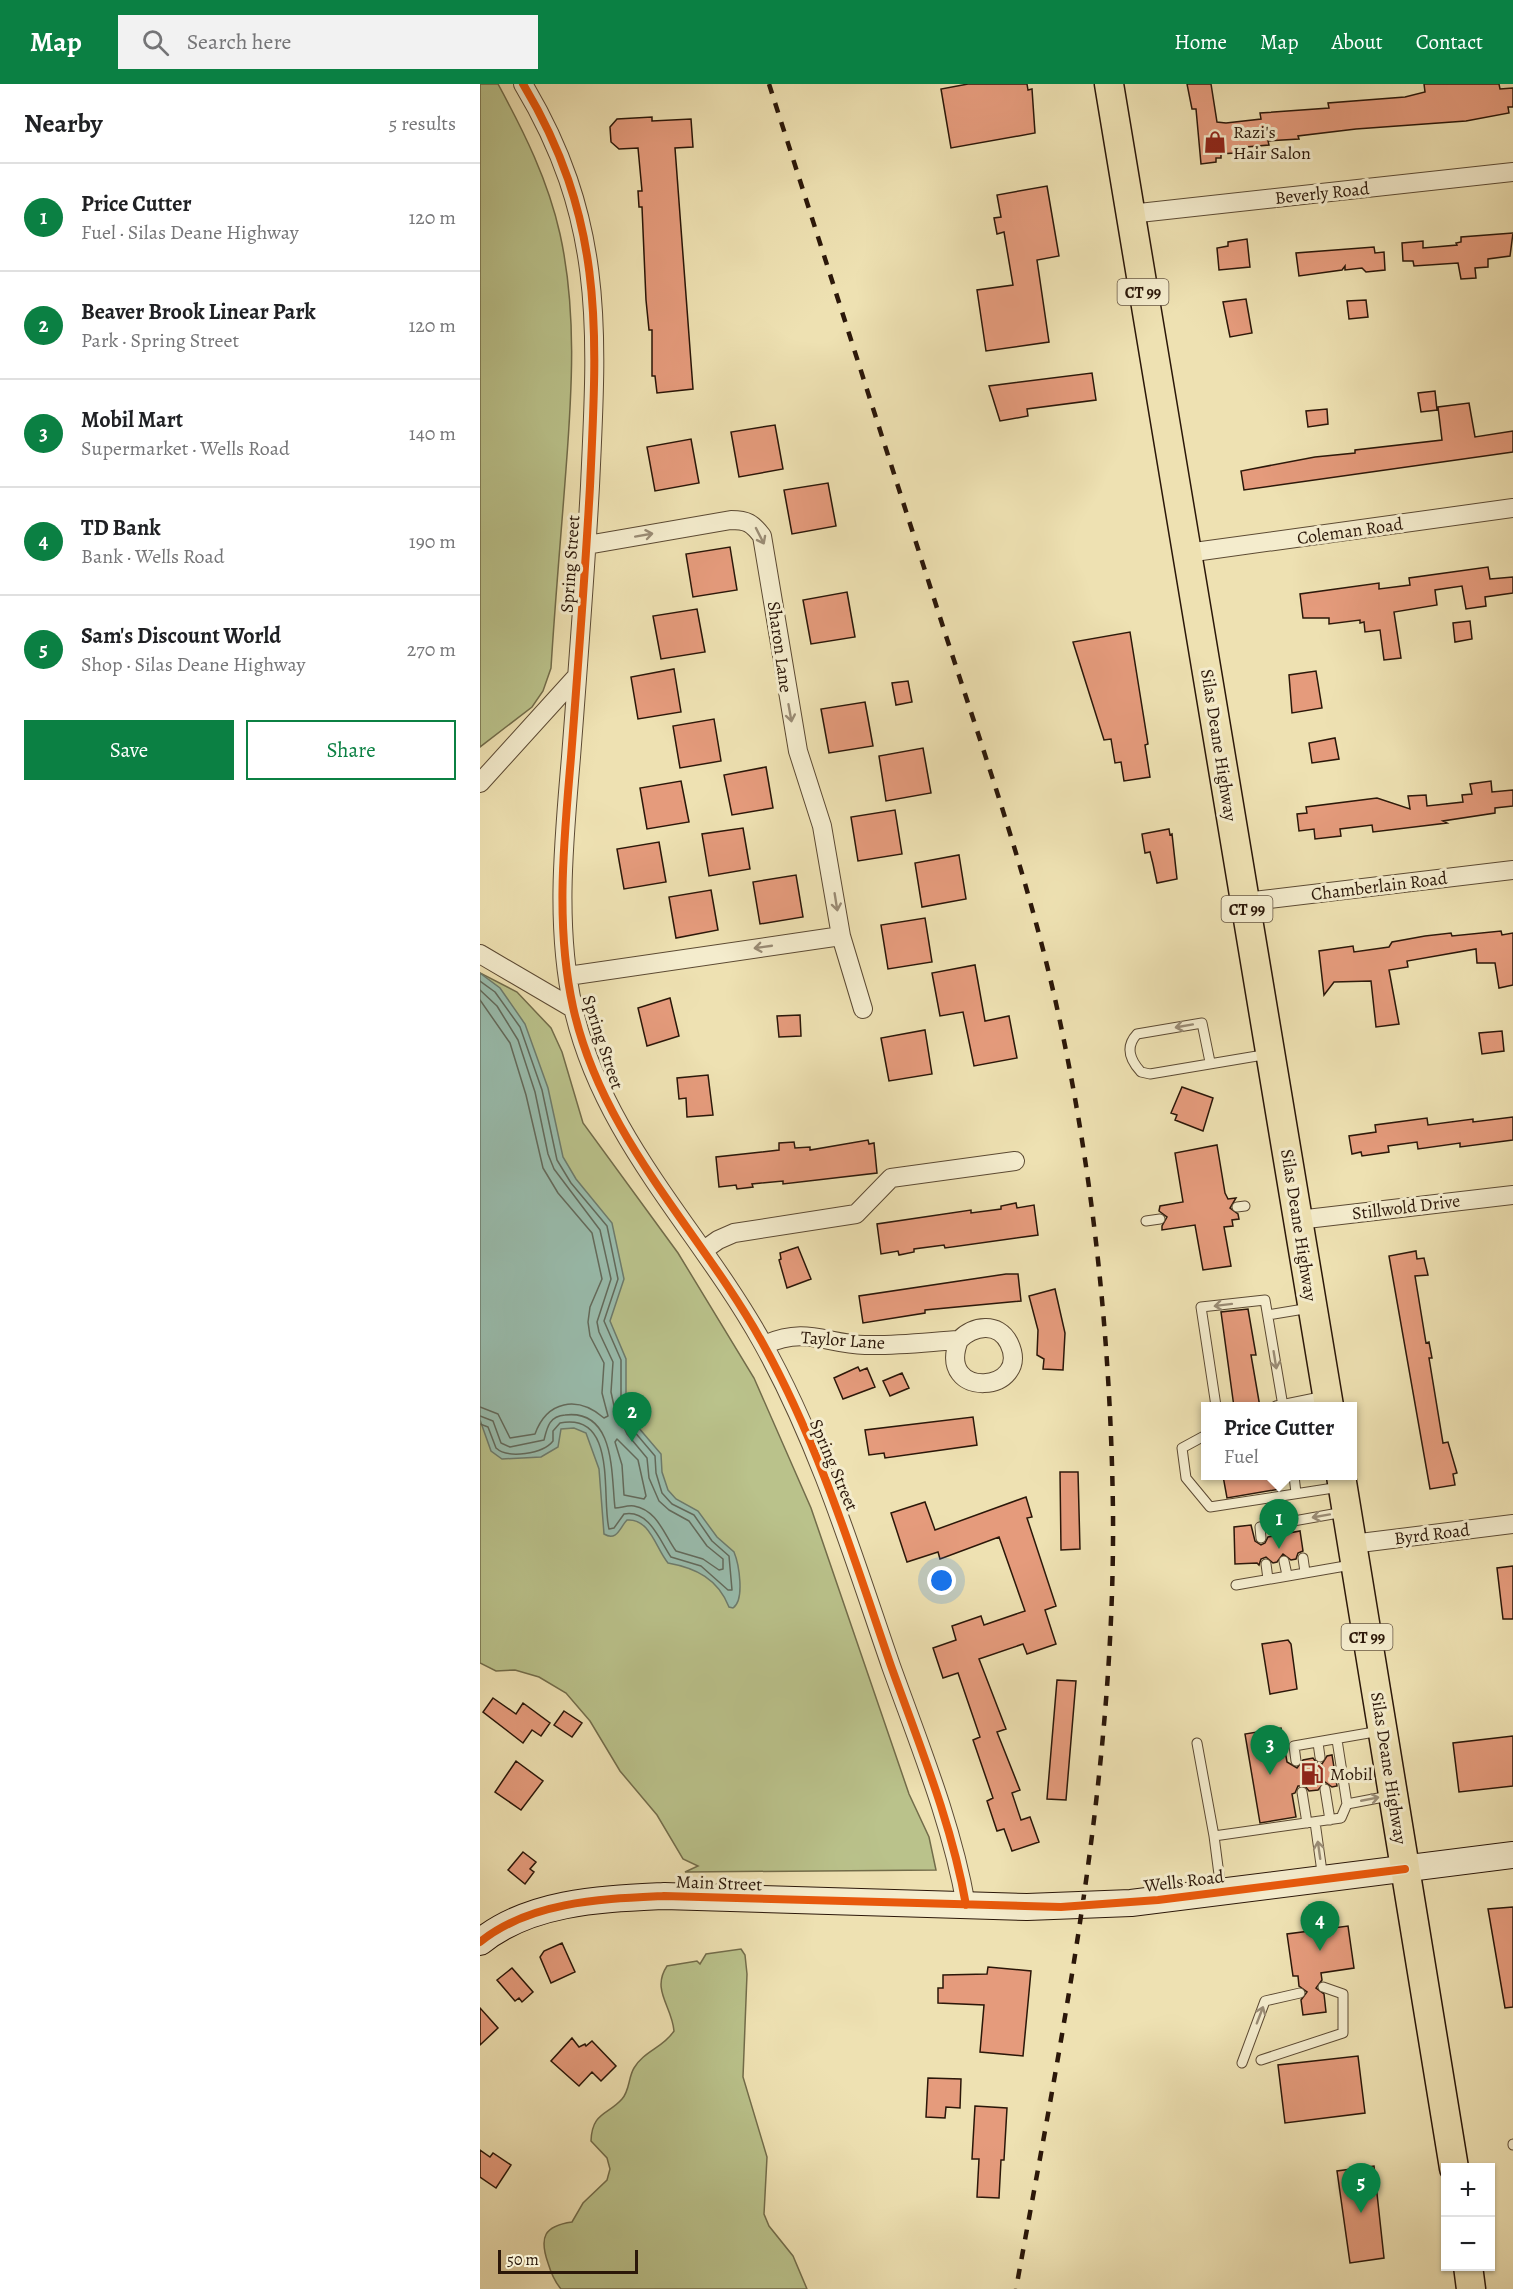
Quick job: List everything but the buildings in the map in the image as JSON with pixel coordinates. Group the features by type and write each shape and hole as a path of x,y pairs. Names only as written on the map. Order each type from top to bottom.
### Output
{"main road":[{"name":"Silas Deane Highway","path":"1108,84 1328,1401"},
{"name":"Silas Deane Highway","path":"1343,1491 1453,2163"},
{"path":"1469,2271 1471,2289"}],"street":[{"name":"Spring Street","path":"523,84 558,152 581,222 590,262 596,318 587,545 563,864 568,976 574,1009 593,1069 626,1139 704,1250 764,1345 810,1440 844,1528 954,1852 966,1905"},
{"name":"Beverly Road","path":"1130,214 1513,172"},
{"name":"Coleman Road","path":"1187,553 1513,508"},
{"name":"Sharon Lane","path":"587,545 731,520 744,520 753,524 762,536 792,724 798,751 822,826 841,936 863,1009"},
{"path":"480,783 577,676"},
{"name":"Chamberlain Road","path":"1245,902 1513,870"},
{"path":"568,976 841,936"},
{"name":"Spring Street","path":"480,954 574,1009"},
{"path":"704,1250 718,1240 752,1229 856,1214 891,1178 1015,1161"},
{"name":"Stillwold Drive","path":"1298,1220 1513,1195"},
{"name":"Taylor Lane","path":"764,1345 780,1338 797,1335 817,1336 863,1346 959,1340"},
{"name":"Byrd Road","path":"1354,1554 1513,1524"},
{"name":"Wells Road","path":"966,1905 1084,1906 1222,1892 1513,1855"},
{"name":"Main Street","path":"480,1942 496,1929 524,1917 556,1908 624,1898 664,1896 966,1905"}],"lane":[{"path":"1210,1062 1202,1023 1137,1034 1131,1041 1130,1054 1141,1072 1150,1074 1210,1062 1271,1054"},
{"path":"1146,1221 1160,1219"},
{"path":"1215,1402 1201,1307 1265,1300 1280,1402"},
{"path":"1268,1315 1313,1308"},
{"path":"1201,1438 1182,1448 1186,1478 1210,1507 1296,1494 1343,1491"},
{"path":"1294,1480 1296,1494"},
{"path":"1262,1538 1260,1527 1296,1520 1343,1491"},
{"path":"1296,1520 1298,1532"},
{"path":"1278,1523 1280,1535"},
{"path":"1236,1585 1305,1572 1354,1554"},
{"path":"1303,1558 1305,1572"},
{"path":"1284,1561 1287,1575"},
{"path":"1266,1564 1268,1579"},
{"path":"1296,1761 1294,1746 1383,1730"},
{"path":"1214,1836 1341,1818 1347,1804 1337,1740"},
{"path":"1197,1743 1222,1892"},
{"path":"1318,1743 1320,1757"},
{"path":"1325,1789 1330,1820"},
{"path":"1302,1792 1323,1879"},
{"path":"1347,1804 1393,1795"},
{"path":"1261,2060 1343,2033 1343,1994 1323,1987"},
{"path":"1242,2063 1265,2001 1300,1993"}],"green space":[{"path":"480,84 498,84 526,138 549,195 565,263 572,351 568,440 551,668 543,691 532,707 480,747"},
{"path":"480,973 517,992 551,1028 562,1052 583,1123 678,1253 754,1378 811,1508 909,1794 929,1837 936,1870 685,1872 698,1866 683,1859 657,1815 620,1771 590,1721 566,1693 539,1677 515,1670 496,1671 480,1663"},
{"path":"741,1949 745,1955 747,1974 743,2077 767,2157 764,2214 769,2226 793,2256 807,2289 561,2289 550,2270 544,2240 546,2234 555,2226 572,2222 583,2203 607,2180 610,2169 607,2158 591,2141 594,2124 625,2095 632,2072 638,2062 665,2042 674,2031 661,1983 667,1966 697,1961 700,1964 706,1954"}],"water":[{"path":"480,973 500,988 525,1024 548,1088 563,1157 576,1179 612,1223 624,1279 610,1321 626,1359 626,1401 638,1427 661,1454 662,1472 668,1490 676,1499 698,1511 717,1537 734,1552 738,1565 740,1590 737,1604 733,1608 729,1607 719,1589 705,1576 688,1568 668,1563 652,1536 641,1524 627,1520 615,1535 604,1534 599,1469 586,1433 574,1428 561,1429 558,1447 541,1457 502,1459 491,1451 480,1420"}],"railway":[{"path":"769,84 1022,873 1059,1017 1091,1201 1104,1326 1112,1451 1111,1611 1105,1709 1096,1806 1083,1903 1016,2289"}],"cycle path":[{"path":"523,84 550,135 569,184 583,231 594,328 590,486 563,882 564,945 573,1007 587,1054 606,1099 629,1141 737,1301 762,1342 801,1420 849,1542 934,1784 952,1844 966,1905"},
{"path":"480,1942 500,1928 544,1910 616,1899 664,1896 1061,1907 1158,1900 1405,1869"}],"place":[{"name":"Razi's Hair Salon","path":"1215,142"},
{"name":"Beaver Brook Linear Park","path":"632,1442"},
{"name":"Price Cutter","path":"1279,1549"},
{"name":"Mobil","path":"1312,1774"},
{"name":"Mobil Mart","path":"1270,1775"},
{"name":"TD Bank","path":"1320,1951"},
{"name":"Sam's Discount World","path":"1361,2213"}]}
